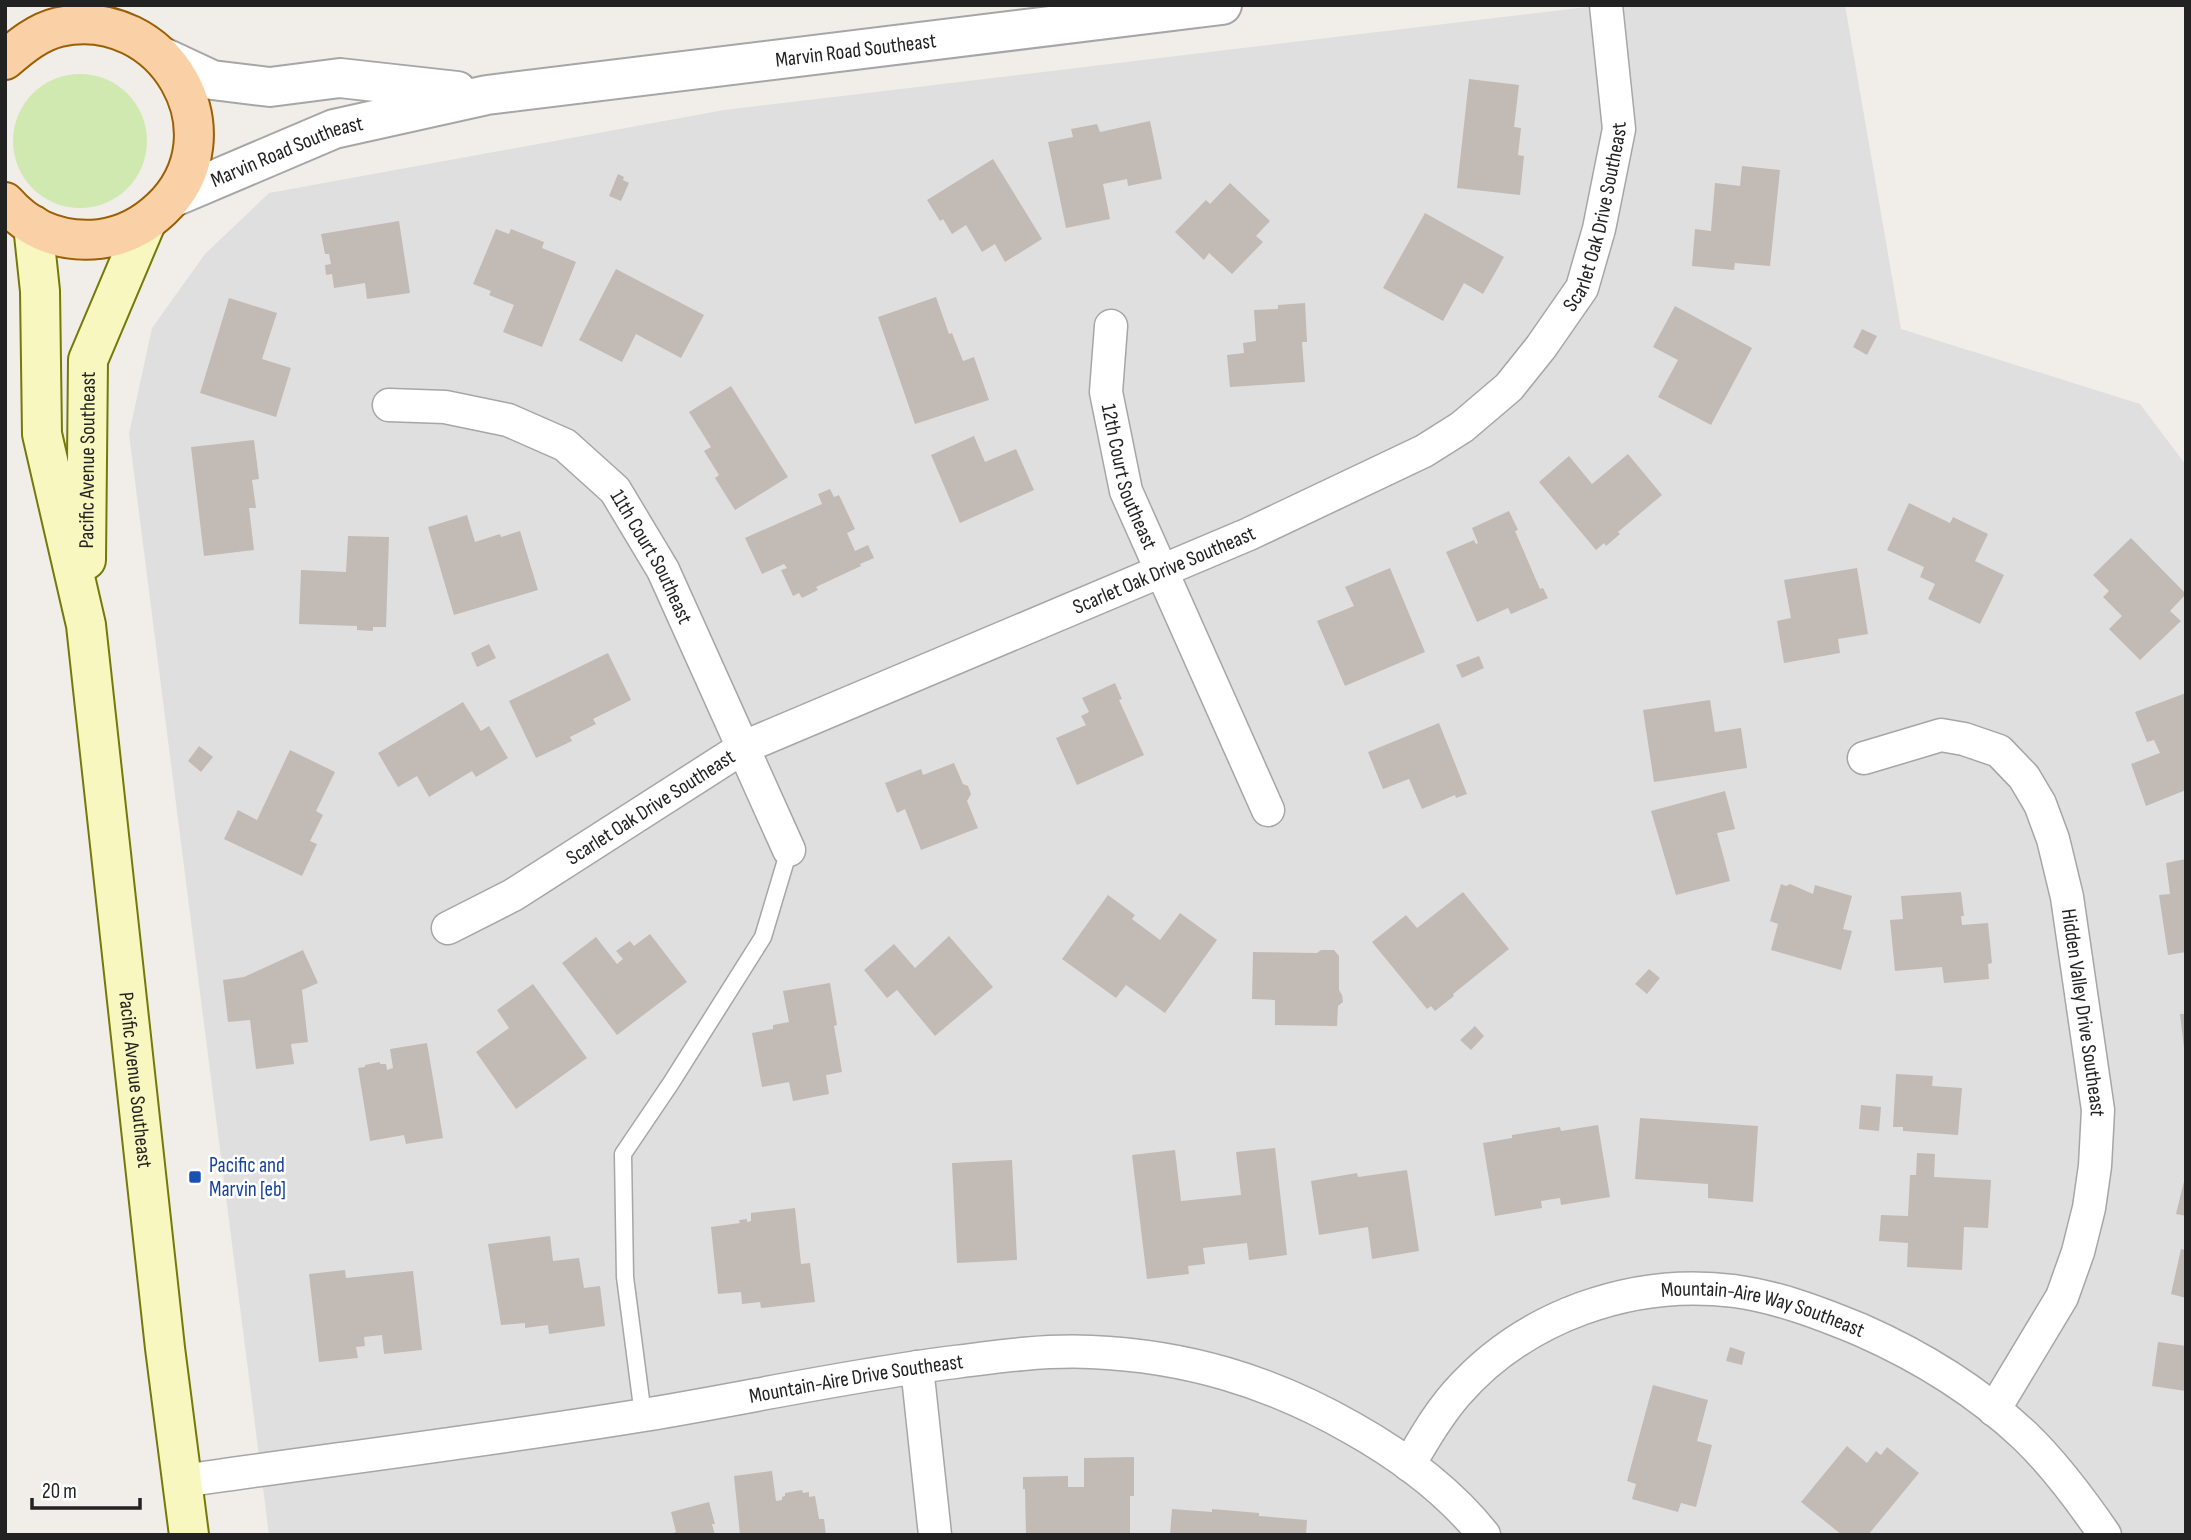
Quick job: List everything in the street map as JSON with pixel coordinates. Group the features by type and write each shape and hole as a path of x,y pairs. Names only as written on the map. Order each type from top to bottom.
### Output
{"main road":[{"path":"5,60 64,16 134,35 150,35 186,90 194,126 190,163 174,197 146,223 116,237 82,241 48,234 15,214"},
{"name":"Pacific Avenue Southeast","path":"15,214 40,291 42,434 86,625"},
{"name":"Pacific Avenue Southeast","path":"146,223 88,360 86,625 165,1348 189,1535"}],"street":[{"name":"Marvin Road Southeast","path":"174,197 334,130 487,95 1222,5"},
{"name":"Scarlet Oak Drive Southeast","path":"448,928 513,895 744,747 1249,534 1424,451 1462,428 1509,387 1582,288 1599,229 1619,129 1606,5"},
{"name":"Marvin Road Southeast","path":"150,35 212,80 270,87 340,79 487,95"},
{"name":"12th Court Southeast","path":"1111,326 1106,392 1126,491 1268,810"},
{"name":"11th Court Southeast","path":"389,405 445,407 508,420 565,445 615,490 663,569 789,850"},
{"name":"Hidden Valley Drive Southeast","path":"1864,758 1941,735 1964,739 1999,751 2024,777 2040,804 2053,839 2067,897 2098,1110 2095,1166 2089,1208 2078,1252 2062,1297 1994,1410"},
{"name":"Mountain-Aire Way Southeast","path":"1409,1465 1430,1428 1457,1394 1488,1363 1514,1343 1562,1316 1603,1301 1646,1292 1690,1288 1734,1291 1778,1300 1825,1315 1897,1346 1963,1386 2024,1436 2051,1463 2105,1535"},
{"name":"Mountain-Aire Drive Southeast","path":"182,1481 643,1415 917,1367 1017,1354 1090,1352 1166,1359 1240,1377 1312,1405 1378,1443 1409,1465 1453,1502 1485,1535"},
{"path":"917,1367 935,1535"}],"lane":[{"path":"643,1415 625,1277 623,1154 763,937 789,850"}],"shaded area":[{"path":"1604,5 1845,5 1901,329 2140,404 2186,465 2186,1535 269,1535 129,434 152,328 205,254 269,193 724,110"}],"green space":[{"path":"80,74 106,79 128,93 142,115 147,141 142,167 128,189 106,203 80,208 54,203 32,189 18,167 13,141 18,115 32,93 54,79"}],"building":[{"path":"1469,79 1519,85 1514,127 1521,128 1518,155 1524,156 1520,195 1457,188"},
{"path":"1150,121 1162,179 1128,186 1127,179 1103,184 1110,219 1066,228 1048,142 1073,137 1071,129 1097,124 1100,132"},
{"path":"993,159 1042,239 1005,262 995,244 982,252 966,225 952,234 927,200"},
{"path":"1742,166 1780,170 1770,266 1735,263 1734,270 1692,266 1695,229 1711,231 1715,183 1740,186"},
{"path":"618,174 629,183 621,201 609,196"},
{"path":"1230,183 1270,221 1256,236 1263,242 1232,274 1209,253 1204,260 1175,232 1206,200 1210,204"},
{"path":"1425,213 1504,257 1483,294 1464,283 1443,321 1383,288"},
{"path":"399,221 410,293 367,299 365,283 334,288 332,274 326,275 325,265 331,264 329,254 325,254 321,234"},
{"path":"496,229 509,234 511,229 544,242 542,248 576,262 542,347 503,332 514,305 489,295 491,291 473,284"},
{"path":"616,269 704,315 681,358 636,334 622,362 579,340"},
{"path":"936,297 949,334 952,333 963,361 974,357 989,400 915,424 878,317"},
{"path":"229,298 277,313 262,359 291,368 276,417 200,393"},
{"path":"1305,303 1307,342 1302,342 1305,382 1230,387 1227,355 1244,353 1243,343 1256,341 1254,310 1278,309 1278,305"},
{"path":"1675,306 1752,348 1711,425 1658,397 1678,360 1653,347"},
{"path":"1862,329 1877,336 1867,355 1853,347"},
{"path":"731,386 788,477 735,510 715,478 719,475 704,451 711,447 689,412"},
{"path":"974,436 985,462 1016,449 1034,490 960,523 931,455"},
{"path":"254,440 259,479 252,480 256,508 249,508 254,550 204,556 191,447"},
{"path":"1628,454 1662,495 1618,532 1620,534 1606,546 1604,543 1596,550 1539,482 1569,456 1592,484"},
{"path":"830,489 834,497 839,495 855,529 847,533 855,551 868,545 874,558 816,587 818,590 802,598 799,593 793,596 781,570 787,568 784,564 762,574 745,538 822,504 818,494"},
{"path":"1909,503 1950,523 1953,517 1988,534 1975,561 2004,575 1980,624 1928,599 1935,584 1920,577 1924,567 1887,550"},
{"path":"1509,511 1540,589 1543,588 1548,598 1511,614 1508,608 1477,622 1446,552 1474,540 1478,543 1472,528"},
{"path":"467,515 475,542 520,531 538,590 454,615 428,527"},
{"path":"348,536 389,537 386,627 373,627 373,631 357,630 357,626 299,624 301,570 346,572"},
{"path":"2131,538 2186,594 2170,611 2181,621 2140,660 2109,629 2122,616 2103,597 2109,591 2093,575"},
{"path":"1390,568 1425,652 1345,686 1317,621 1354,606 1345,587"},
{"path":"1857,568 1868,634 1838,639 1840,653 1784,663 1777,621 1791,618 1784,580"},
{"path":"489,644 496,658 477,667 471,653"},
{"path":"608,653 631,700 593,719 596,724 570,737 572,741 536,758 509,701"},
{"path":"1479,656 1484,668 1462,678 1456,665"},
{"path":"1115,683 1122,699 1119,700 1144,755 1077,785 1056,738 1086,725 1081,716 1089,712 1082,698"},
{"path":"2186,693 2186,790 2146,806 2131,764 2160,753 2154,740 2147,742 2135,712"},
{"path":"1710,700 1715,732 1741,728 1747,768 1654,782 1643,710"},
{"path":"463,702 481,731 489,726 508,758 476,777 472,771 429,797 417,776 398,787 378,753"},
{"path":"1439,723 1467,794 1456,798 1455,795 1422,809 1409,779 1383,789 1368,752"},
{"path":"199,746 213,757 201,772 188,761"},
{"path":"290,750 335,772 316,811 323,815 310,841 317,844 302,876 224,839 238,810 257,820"},
{"path":"954,763 963,784 968,786 971,794 967,801 978,828 921,850 905,809 897,813 885,783 921,769 923,775"},
{"path":"1725,791 1735,829 1717,833 1730,881 1676,895 1651,811"},
{"path":"2186,859 2186,952 2168,955 2159,895 2170,894 2166,863"},
{"path":"1781,884 1790,884 1813,894 1815,885 1852,896 1843,929 1852,931 1841,970 1771,950 1778,924 1770,921"},
{"path":"1463,892 1509,949 1435,1011 1431,1006 1427,1009 1372,942 1406,915 1417,928"},
{"path":"1961,892 1964,916 1961,916 1962,925 1988,923 1992,963 1988,964 1989,979 1944,983 1942,967 1895,971 1890,920 1903,919 1901,896"},
{"path":"1108,895 1135,915 1132,919 1160,940 1180,913 1217,940 1165,1013 1126,985 1116,998 1062,959"},
{"path":"650,934 687,982 617,1035 562,963 596,937 617,964 623,959 616,951 630,941 634,946"},
{"path":"949,936 993,987 935,1036 897,990 887,998 864,970 894,944 915,968"},
{"path":"303,950 318,983 302,990 308,1042 291,1044 294,1064 256,1069 250,1020 228,1022 223,980 244,977"},
{"path":"1321,950 1334,950 1339,956 1339,990 1343,1002 1338,1006 1337,1026 1275,1025 1275,1000 1252,999 1253,952 1317,953"},
{"path":"1649,969 1660,978 1647,994 1635,984"},
{"path":"830,983 842,1072 826,1075 829,1094 793,1101 789,1082 762,1087 752,1033 773,1029 773,1025 789,1022 783,991"},
{"path":"533,984 587,1058 516,1109 476,1052 509,1028 497,1010"},
{"path":"2180,1014 2186,1014 2186,1048 2184,1048"},
{"path":"1475,1026 1484,1036 1471,1050 1460,1040"},
{"path":"427,1043 443,1138 406,1144 404,1135 370,1141 358,1068 380,1062 386,1064 387,1070 393,1068 390,1049"},
{"path":"1896,1074 1933,1076 1932,1086 1962,1088 1958,1135 1903,1131 1903,1127 1893,1127"},
{"path":"1861,1105 1881,1107 1879,1131 1859,1129"},
{"path":"1640,1118 1758,1126 1753,1202 1708,1198 1708,1184 1635,1179"},
{"path":"1598,1125 1610,1197 1561,1205 1560,1198 1541,1201 1542,1208 1495,1216 1483,1143 1560,1127 1561,1131"},
{"path":"1275,1148 1287,1255 1249,1260 1247,1243 1203,1248 1205,1264 1188,1266 1189,1274 1147,1279 1132,1155 1175,1150 1181,1201 1241,1195 1236,1152"},
{"path":"1917,1153 1935,1154 1934,1177 1991,1180 1988,1228 1964,1227 1962,1270 1907,1267 1908,1243 1879,1241 1881,1215 1908,1216 1910,1175 1916,1175"},
{"path":"1012,1160 1017,1260 957,1263 952,1163"},
{"path":"1407,1170 1419,1251 1372,1259 1368,1227 1319,1235 1311,1181 1357,1173 1358,1177"},
{"path":"2186,1177 2186,1216 2176,1214"},
{"path":"795,1208 801,1264 810,1263 815,1302 761,1308 760,1302 742,1304 741,1292 718,1294 711,1227 740,1223 739,1220 751,1221 751,1213"},
{"path":"550,1236 553,1261 579,1258 584,1288 600,1286 605,1326 549,1334 548,1325 525,1328 525,1323 501,1325 488,1244"},
{"path":"2181,1249 2186,1250 2186,1298 2171,1294"},
{"path":"345,1270 346,1278 413,1271 422,1350 384,1354 382,1335 364,1337 365,1346 356,1347 358,1358 319,1362 309,1274"},
{"path":"2158,1342 2186,1346 2186,1391 2152,1386"},
{"path":"1730,1347 1745,1352 1742,1365 1726,1361"},
{"path":"1653,1385 1708,1400 1697,1441 1712,1445 1696,1507 1681,1503 1678,1512 1632,1499 1636,1484 1627,1481"},
{"path":"1847,1446 1867,1463 1876,1451 1881,1455 1887,1447 1919,1473 1868,1535 1842,1535 1801,1502"},
{"path":"1134,1457 1130,1535 1026,1535 1023,1477 1068,1476 1068,1487 1084,1487 1084,1458"},
{"path":"772,1471 776,1501 782,1500 785,1493 802,1490 803,1493 809,1492 809,1497 815,1496 819,1519 824,1519 826,1535 740,1535 734,1476"},
{"path":"709,1502 715,1535 669,1535 676,1532 671,1512"},
{"path":"1172,1509 1212,1512 1212,1509 1307,1520 1306,1535 1170,1535"}],"place":[{"name":"Pacific and Marvin [eb]","path":"195,1177"}]}
